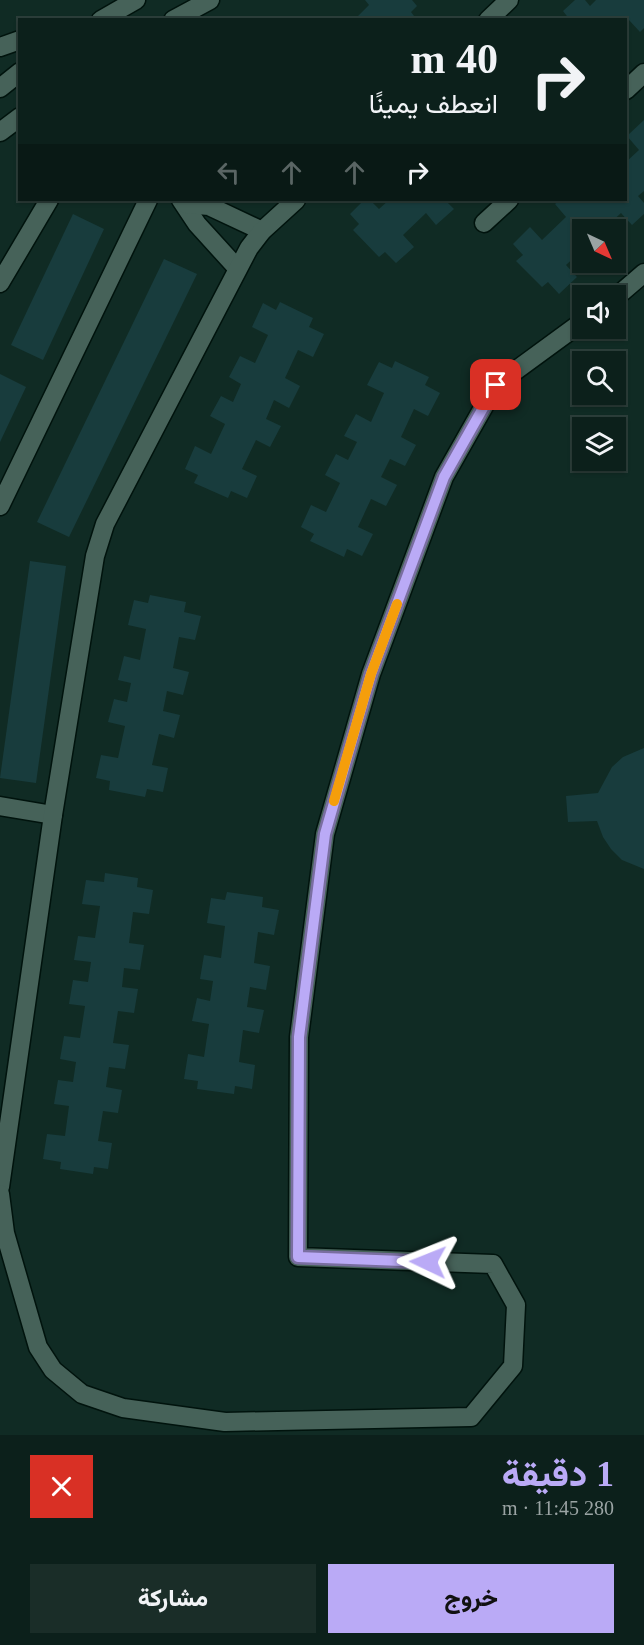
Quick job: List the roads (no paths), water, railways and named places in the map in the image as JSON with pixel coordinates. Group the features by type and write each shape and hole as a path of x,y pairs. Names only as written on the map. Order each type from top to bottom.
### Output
{"street":[{"path":"104,18 136,0"},
{"path":"177,18 210,0"},
{"path":"490,18 509,0"},
{"path":"0,47 18,41"},
{"path":"627,89 644,73"},
{"path":"0,88 18,74"},
{"path":"0,132 18,118"},
{"path":"0,283 48,201"},
{"path":"0,506 148,201"},
{"path":"0,1187 88,587 105,524 237,268 262,231 295,201"},
{"path":"484,223 508,201"},
{"path":"184,202 209,206 262,231"},
{"path":"184,202 197,224 237,268"},
{"path":"626,289 644,273"},
{"path":"0,1194 5,1233 38,1347 53,1370 82,1394 123,1408 225,1422 471,1417 513,1366 516,1305 493,1264 298,1257 299,1037 325,834 371,674 444,477 496,385 572,329"},
{"path":"0,806 53,815"}]}
